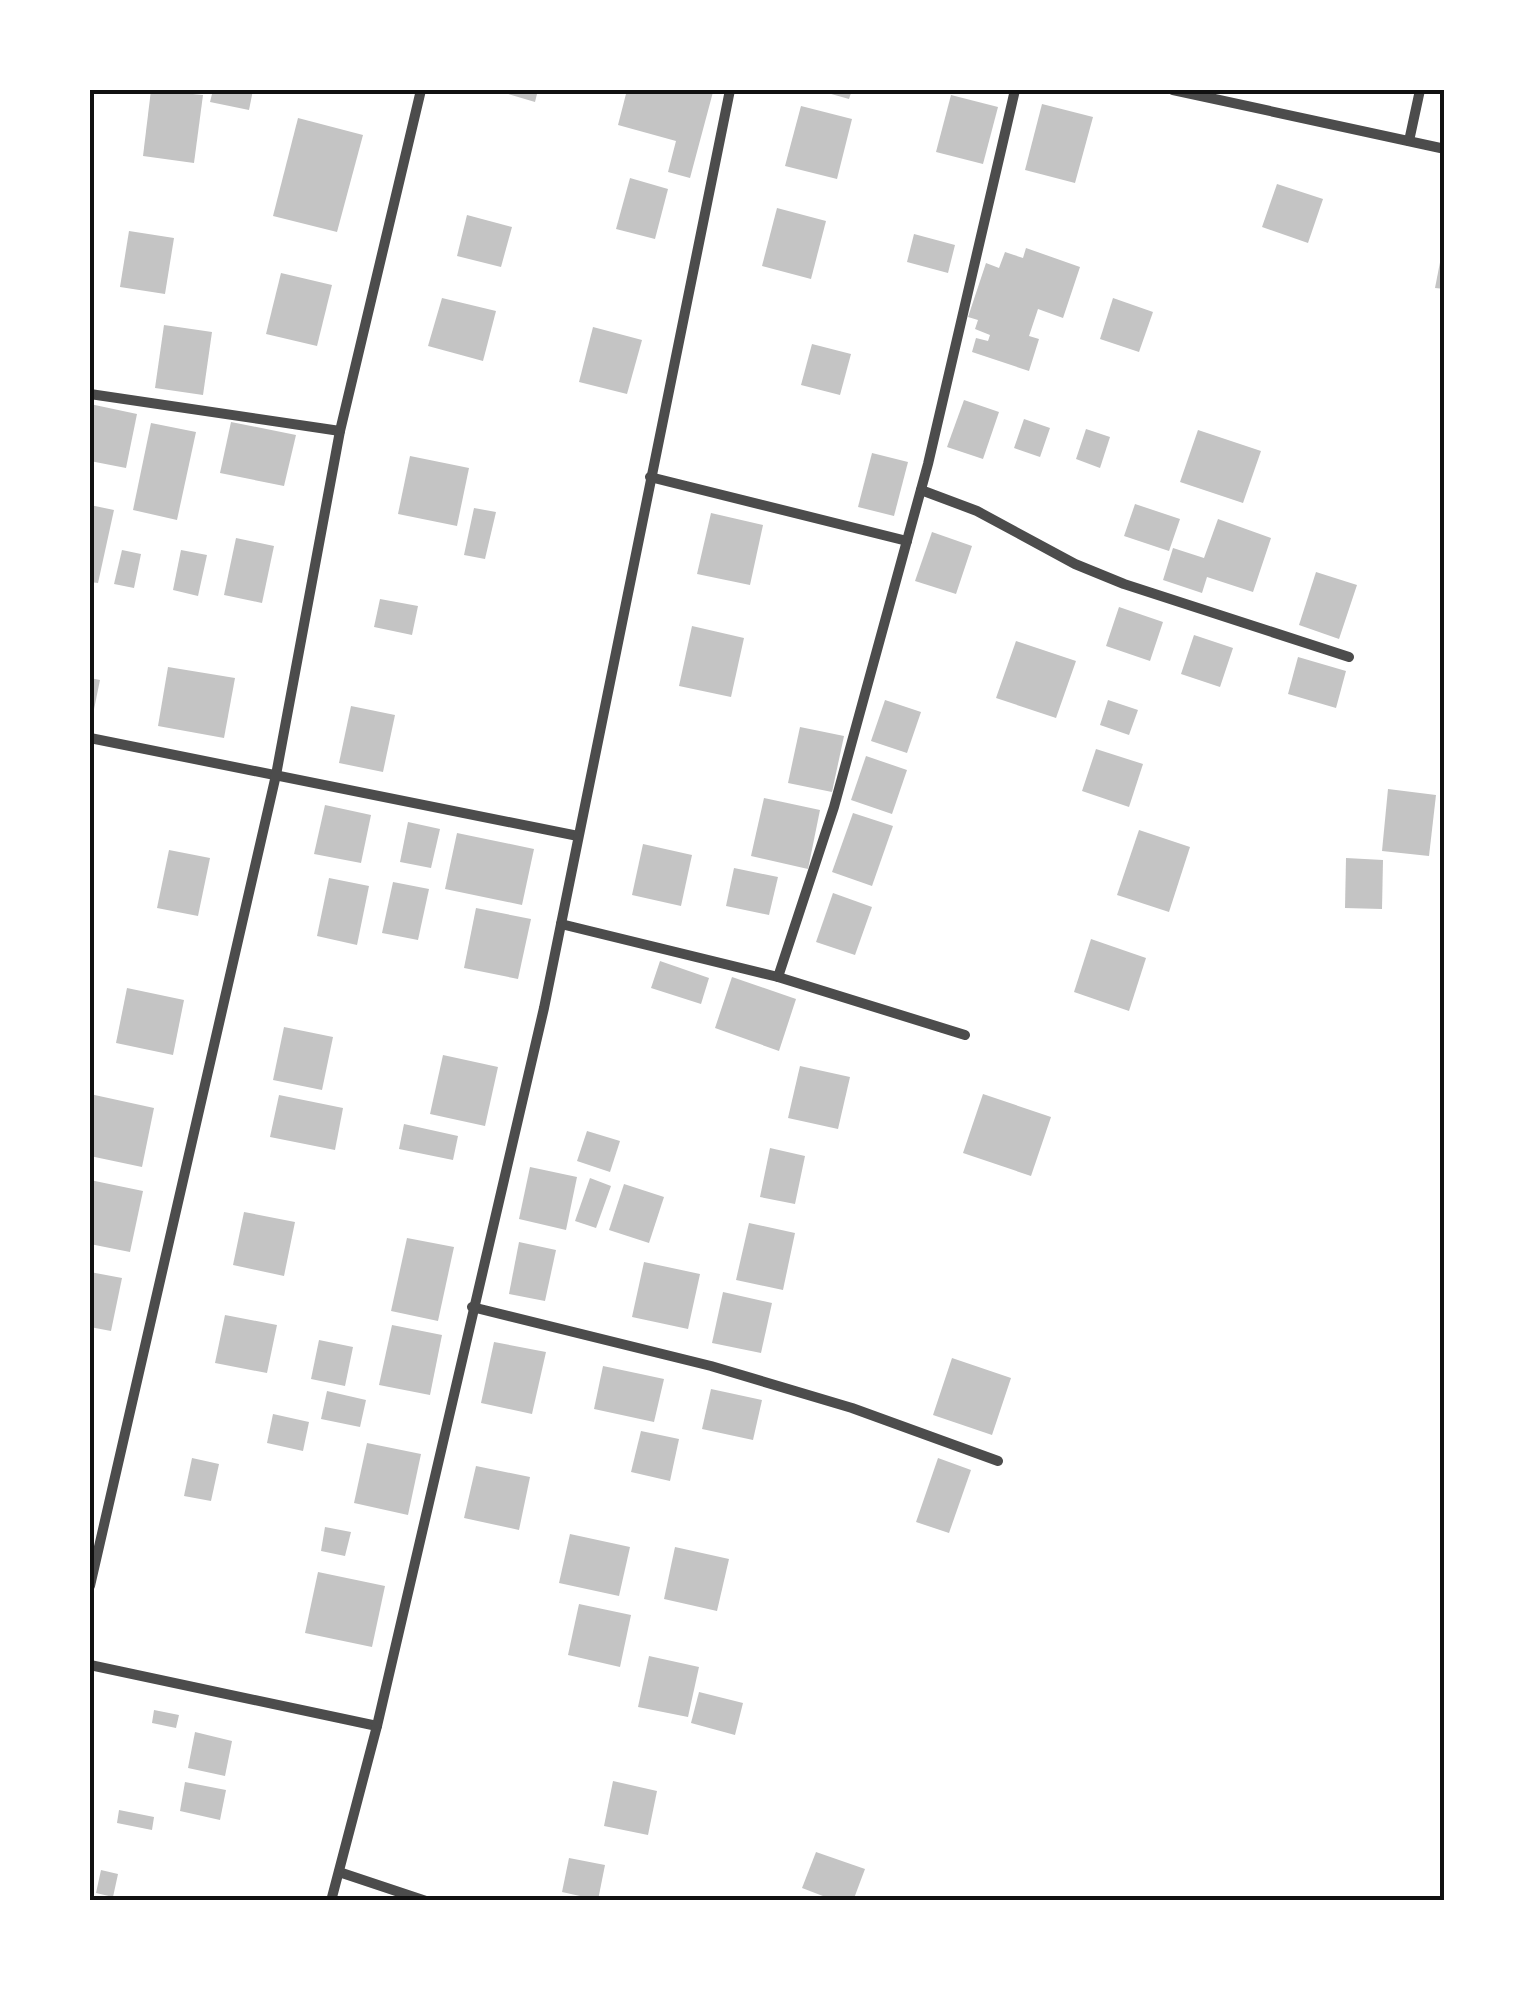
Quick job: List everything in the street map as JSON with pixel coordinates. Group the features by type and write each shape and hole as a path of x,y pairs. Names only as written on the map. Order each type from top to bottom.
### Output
{"street":[{"path":"90,1586 276,775 340,431 421,90"},
{"path":"331,1901 377,1726 560,924 730,90"},
{"path":"778,977 834,807 921,490 1015,90"},
{"path":"1174,90 1445,150"},
{"path":"1408,141 1420,90"},
{"path":"90,394 340,431"},
{"path":"650,477 907,541"},
{"path":"921,490 977,511 1075,564 1124,584 1350,657"},
{"path":"90,738 578,836"},
{"path":"560,924 778,977 965,1036"},
{"path":"472,1307 712,1366 852,1408 998,1462"},
{"path":"90,1665 377,1726"},
{"path":"338,1872 426,1901"}],"building":[{"path":"151,90 203,95 194,163 143,156"},
{"path":"213,90 253,90 249,110 210,102"},
{"path":"495,90 538,90 535,102"},
{"path":"627,90 713,92 690,178 668,172 676,141 618,125"},
{"path":"817,90 852,90 849,99"},
{"path":"951,95 998,107 983,164 936,152"},
{"path":"1042,104 1093,117 1075,183 1025,170"},
{"path":"801,106 852,119 837,179 785,166"},
{"path":"298,118 363,135 337,232 273,216"},
{"path":"630,178 668,189 655,239 616,229"},
{"path":"1277,184 1323,199 1308,243 1262,227"},
{"path":"777,208 826,221 811,279 762,266"},
{"path":"467,215 512,227 501,267 457,256"},
{"path":"129,231 174,238 165,294 120,287"},
{"path":"914,234 955,245 948,273 907,262"},
{"path":"1445,247 1445,289 1435,288"},
{"path":"1026,248 1080,267 1063,318 1038,309 1029,336 1039,339 1029,371 972,352 976,338 988,341 990,335 975,329 978,320 968,317 986,263 999,268 1005,252 1023,258"},
{"path":"281,273 332,285 317,346 266,334"},
{"path":"442,298 496,311 483,361 428,346"},
{"path":"1113,298 1153,312 1139,352 1100,339"},
{"path":"164,325 212,332 203,395 155,388"},
{"path":"593,327 642,340 627,394 579,382"},
{"path":"812,344 851,354 840,395 801,385"},
{"path":"964,400 999,412 983,459 947,447"},
{"path":"90,404 137,414 126,468 90,461"},
{"path":"1024,419 1050,428 1040,457 1014,448"},
{"path":"231,422 296,435 284,486 220,473"},
{"path":"151,423 196,432 177,520 133,510"},
{"path":"1086,429 1110,437 1100,468 1076,459"},
{"path":"1198,430 1261,451 1243,503 1180,482"},
{"path":"872,453 908,462 894,516 858,507"},
{"path":"410,456 469,468 457,526 398,514"},
{"path":"1135,504 1180,519 1169,551 1124,536"},
{"path":"90,505 114,510 98,583 90,582"},
{"path":"474,508 496,512 485,559 464,555"},
{"path":"711,513 763,525 750,585 697,574"},
{"path":"1218,519 1271,538 1253,592 1207,577 1202,593 1163,580 1173,548 1204,558"},
{"path":"932,532 972,546 956,594 915,581"},
{"path":"236,538 274,546 262,603 224,595"},
{"path":"122,550 141,554 134,588 114,584"},
{"path":"181,550 207,555 198,596 173,590"},
{"path":"1316,572 1357,585 1339,639 1299,625"},
{"path":"380,599 418,606 412,635 374,627"},
{"path":"1119,607 1163,622 1150,661 1106,646"},
{"path":"692,626 744,638 731,697 679,686"},
{"path":"1194,635 1233,648 1220,687 1181,674"},
{"path":"1016,641 1076,661 1056,718 996,698"},
{"path":"1298,657 1346,671 1336,708 1288,694"},
{"path":"168,667 235,678 224,738 158,726"},
{"path":"90,678 100,680 92,719 90,719"},
{"path":"885,700 921,712 907,753 871,741"},
{"path":"1108,700 1138,710 1129,735 1100,725"},
{"path":"351,706 395,715 383,772 339,763"},
{"path":"800,727 844,736 832,792 788,783"},
{"path":"1096,749 1143,764 1129,807 1082,791"},
{"path":"866,756 907,770 892,814 851,800"},
{"path":"1388,789 1436,795 1429,856 1382,851"},
{"path":"764,798 820,810 808,869 751,856"},
{"path":"325,805 371,815 361,863 314,854"},
{"path":"853,813 893,826 872,886 832,872"},
{"path":"408,822 440,829 431,868 400,862"},
{"path":"1139,830 1190,847 1169,912 1117,895"},
{"path":"457,833 534,849 522,905 445,889"},
{"path":"643,844 692,855 681,906 632,895"},
{"path":"169,850 210,858 198,916 157,908"},
{"path":"1346,858 1383,860 1382,909 1345,908"},
{"path":"734,868 778,877 769,915 726,906"},
{"path":"329,878 369,886 357,945 317,936"},
{"path":"393,882 429,889 418,940 382,933"},
{"path":"833,893 872,907 855,955 816,942"},
{"path":"476,908 531,919 518,979 464,968"},
{"path":"1091,939 1146,958 1129,1011 1074,992"},
{"path":"660,961 709,978 701,1004 651,988"},
{"path":"732,977 796,999 779,1051 715,1028"},
{"path":"127,988 184,1000 173,1055 116,1043"},
{"path":"284,1027 333,1037 322,1090 273,1080"},
{"path":"443,1055 498,1067 485,1126 430,1114"},
{"path":"800,1066 850,1077 838,1129 788,1118"},
{"path":"90,1094 154,1108 142,1167 90,1156"},
{"path":"983,1094 1051,1117 1031,1176 963,1153"},
{"path":"279,1095 343,1108 335,1150 270,1137"},
{"path":"404,1124 458,1136 453,1160 399,1149"},
{"path":"587,1131 620,1141 610,1172 577,1161"},
{"path":"770,1148 805,1156 795,1204 760,1197"},
{"path":"530,1167 577,1177 566,1230 519,1219"},
{"path":"590,1178 611,1186 596,1228 575,1221"},
{"path":"90,1180 143,1191 130,1252 90,1244"},
{"path":"624,1184 664,1197 649,1243 609,1230"},
{"path":"244,1212 295,1222 284,1276 233,1265"},
{"path":"749,1223 795,1233 783,1290 736,1280"},
{"path":"407,1238 454,1247 438,1321 391,1311"},
{"path":"519,1242 556,1250 545,1301 509,1294"},
{"path":"644,1262 700,1274 688,1329 632,1317"},
{"path":"90,1272 122,1278 111,1331 90,1327"},
{"path":"723,1292 772,1303 761,1353 712,1343"},
{"path":"225,1315 277,1325 267,1373 215,1363"},
{"path":"392,1325 442,1335 430,1395 379,1385"},
{"path":"319,1340 353,1347 345,1386 311,1379"},
{"path":"494,1342 546,1352 532,1414 481,1403"},
{"path":"952,1358 1011,1378 992,1435 933,1415"},
{"path":"603,1366 664,1379 654,1422 594,1409"},
{"path":"711,1389 762,1400 753,1440 702,1429"},
{"path":"327,1391 366,1400 360,1427 321,1419"},
{"path":"273,1414 309,1422 303,1451 267,1443"},
{"path":"641,1431 679,1439 670,1481 631,1472"},
{"path":"367,1443 421,1454 408,1515 354,1503"},
{"path":"192,1458 219,1464 211,1501 184,1496"},
{"path":"938,1458 971,1470 949,1533 916,1522"},
{"path":"476,1466 530,1477 519,1530 464,1518"},
{"path":"325,1527 351,1532 345,1556 321,1551"},
{"path":"570,1534 630,1547 619,1596 559,1583"},
{"path":"675,1547 729,1559 717,1611 664,1599"},
{"path":"318,1572 385,1586 372,1647 305,1633"},
{"path":"579,1604 631,1615 620,1667 568,1655"},
{"path":"649,1656 699,1667 688,1717 638,1707"},
{"path":"699,1692 743,1703 735,1735 691,1723"},
{"path":"154,1710 179,1715 176,1728 152,1723"},
{"path":"195,1732 232,1741 225,1776 188,1768"},
{"path":"613,1781 657,1791 648,1835 604,1826"},
{"path":"185,1782 226,1790 220,1820 180,1811"},
{"path":"119,1810 154,1817 152,1830 117,1823"},
{"path":"816,1852 865,1869 853,1901 836,1901 802,1888"},
{"path":"569,1858 605,1865 598,1900 562,1892"},
{"path":"101,1870 118,1874 113,1897 96,1893"}]}
